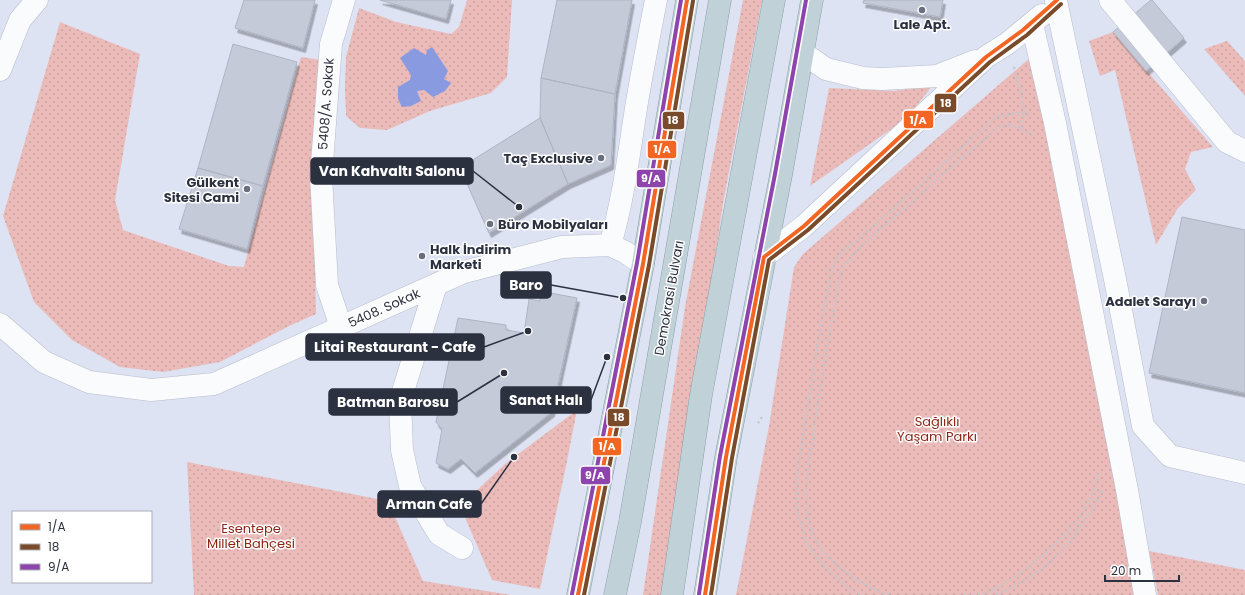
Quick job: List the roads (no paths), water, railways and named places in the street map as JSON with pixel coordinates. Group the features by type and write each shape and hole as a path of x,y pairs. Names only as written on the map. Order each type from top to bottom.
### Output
{"highway":[{"path":"578,595 643,264 687,0"},
{"name":"Demokrasi Bulvarı","path":"616,595 630,522 720,0"},
{"path":"672,595 702,387 774,0"},
{"path":"705,595 726,457 812,0"}],"street":[{"path":"0,70 20,20 37,0"},
{"name":"5408/A. Sokak","path":"341,327 327,285 321,176 330,44 344,0"},
{"path":"643,264 610,245 617,222 626,175 641,79 656,0"},
{"path":"1110,0 1227,142 1245,151"},
{"path":"764,257 804,226 986,57 1008,43 1057,1"},
{"path":"1057,1 1115,279 1143,426 1170,456 1245,473"},
{"path":"1032,24 1058,139 1127,490 1145,595"},
{"path":"803,53 826,69 863,78 882,79 937,76 986,57"},
{"name":"5408. Sokak","path":"0,324 44,362 89,382 151,390 214,384 464,272 562,247 610,245"},
{"path":"436,285 400,401 402,450 410,486 439,534 462,548"}],"water":[{"path":"432,47 448,71 444,79 451,83 445,91 433,97 424,90 417,91 421,101 411,106 402,107 398,99 398,87 410,80 411,75 400,58 414,48 426,55 427,50"}],"place":[{"name":"Lale Apt.","path":"922,10"},
{"name":"Taç Exclusive","path":"601,158"},
{"name":"Gülkent Sitesi Cami","path":"247,189"},
{"name":"Van Kahvaltı Salonu","path":"519,207"},
{"name":"Büro Mobilyaları","path":"490,224"},
{"name":"Halk İndirim Marketi","path":"422,256"},
{"name":"Baro","path":"623,298"},
{"name":"Adalet Sarayı","path":"1204,301"},
{"name":"Litai Restaurant - Cafe","path":"528,331"},
{"name":"Sanat Halı","path":"607,357"},
{"name":"Batman Barosu","path":"504,373"},
{"name":"Arman Cafe","path":"514,457"}],"park label":[{"name":"Sağlıklı Yaşam Parkı","path":"937,428"},
{"name":"Esentepe Millet Bahçesi","path":"251,536"}]}
